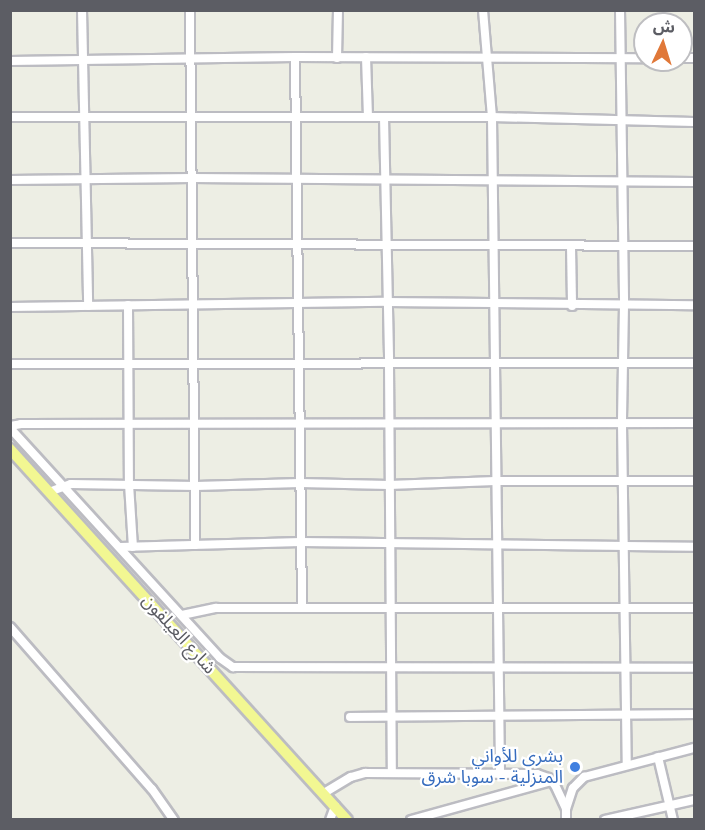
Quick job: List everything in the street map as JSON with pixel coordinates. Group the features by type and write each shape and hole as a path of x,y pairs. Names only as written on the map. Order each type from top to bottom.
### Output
{"highway":[{"name":"شارع العيلفون","path":"10,449 347,819"}],"street":[{"path":"82,10 88,306"},
{"path":"190,10 191,242 196,423 195,545"},
{"path":"337,58 338,10"},
{"path":"483,10 492,117 496,607 500,772"},
{"path":"620,10 624,305 622,424 627,765"},
{"path":"10,61 295,57 633,57"},
{"path":"295,57 300,304 302,608"},
{"path":"366,57 368,117"},
{"path":"10,117 492,117 694,122"},
{"path":"384,117 387,179 386,302 389,364 392,773"},
{"path":"10,180 192,178 694,183"},
{"path":"10,243 694,246"},
{"path":"571,246 572,306"},
{"path":"10,307 386,302 572,306 694,305"},
{"path":"128,305 129,484 133,547"},
{"path":"10,364 300,362 389,364 624,361 694,363"},
{"path":"694,423 21,424 10,427 224,662 237,668 694,668"},
{"path":"49,492 63,485 196,486 300,483 389,485 495,481 694,481"},
{"path":"120,547 302,542 694,546"},
{"path":"182,615 216,608 694,608"},
{"path":"10,627 152,789 174,819"},
{"path":"350,717 694,714"},
{"path":"566,809 573,788 584,777 694,748"},
{"path":"658,757 673,819"},
{"path":"324,793 355,775 500,772 537,774 552,781 566,809 567,819"},
{"path":"411,819 552,781"},
{"path":"605,819 694,800"},
{"path":"330,819 335,806"}],"place":[{"name":"بشرى للأواني المنزلية - سوبا شرق","path":"575,767"}]}
